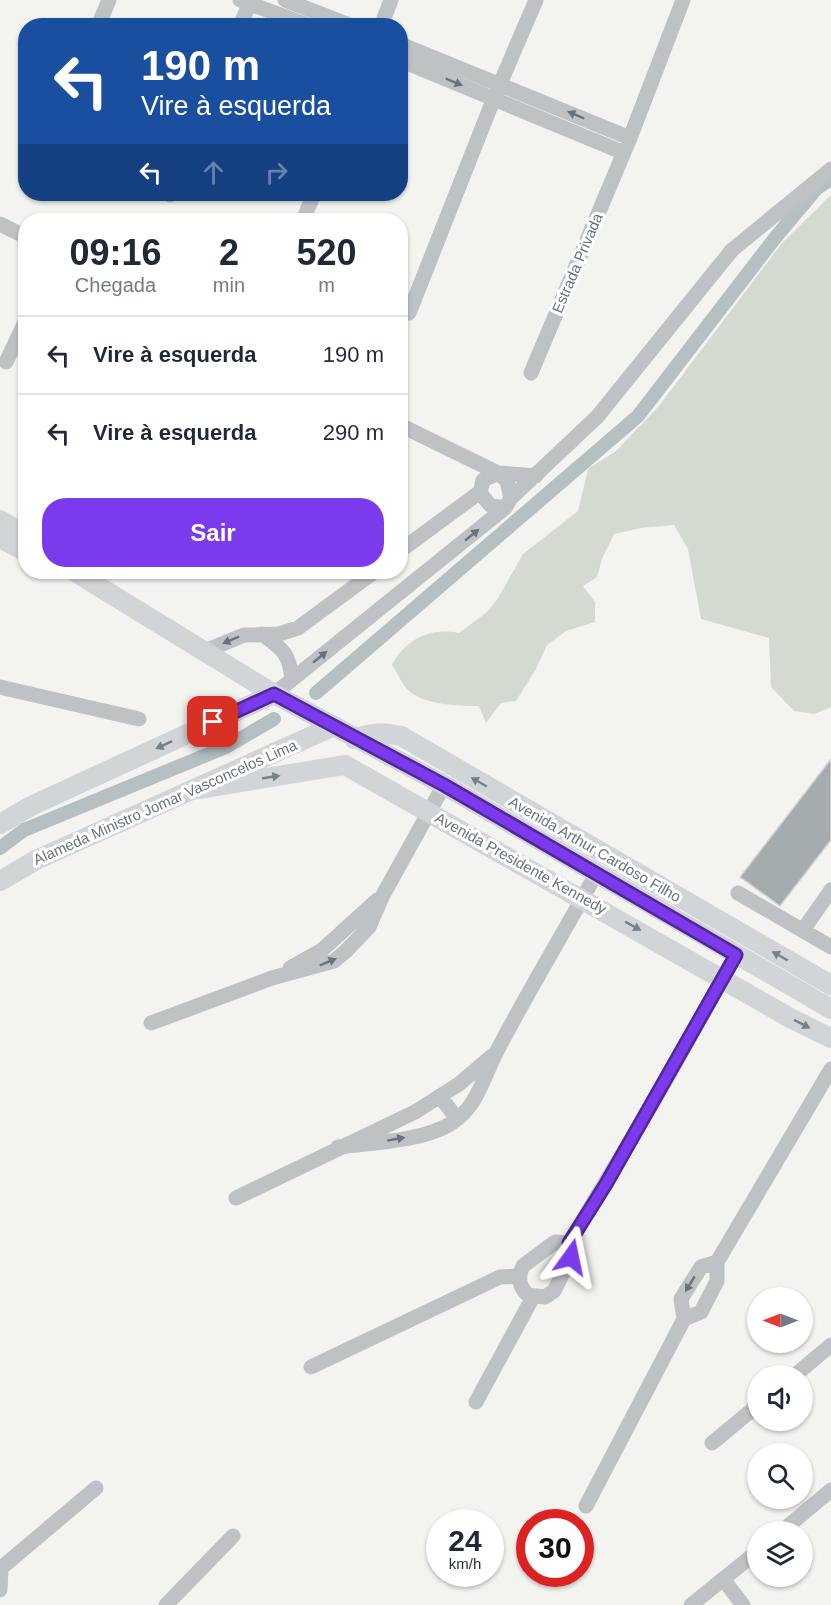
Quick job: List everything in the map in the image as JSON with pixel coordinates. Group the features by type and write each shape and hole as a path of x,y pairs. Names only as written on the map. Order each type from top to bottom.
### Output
{"main road":[{"path":"0,520 18,531"},
{"path":"0,538 18,548"},
{"name":"Avenida Presidente Kennedy","path":"87,579 274,694 354,739 444,785 824,1005"},
{"path":"0,824 31,806 274,694"},
{"name":"Alameda Ministro Jomar Vasconcelos Lima","path":"0,881 36,860 332,727"},
{"name":"Avenida Arthur Cardoso Filho","path":"354,739 369,733 382,732 401,736 829,984"},
{"name":"Avenida Presidente Kennedy","path":"193,789 345,765 831,1038"}],"street":[{"path":"102,18 109,0"},
{"path":"285,0 331,18"},
{"path":"384,18 391,0"},
{"path":"409,313 494,98 536,0"},
{"name":"Estrada Privada","path":"531,373 622,152 630,138 683,0"},
{"path":"242,18 247,1 290,18"},
{"path":"408,47 630,138"},
{"path":"408,63 622,152"},
{"path":"274,694 507,505 597,417 732,250 831,169"},
{"path":"0,224 18,233"},
{"path":"6,362 18,337"},
{"path":"408,429 499,473 507,481 507,505"},
{"path":"473,460 490,505 507,505"},
{"path":"408,545 499,473 536,476"},
{"path":"205,651 244,635 279,634 298,628 364,579"},
{"path":"262,634 285,653 289,660 292,679"},
{"path":"0,687 139,719"},
{"path":"151,1023 272,978 334,961 369,927 383,895 444,785"},
{"path":"338,1147 431,1133 465,1113 481,1088 496,1052 596,873"},
{"path":"803,930 831,890"},
{"path":"738,893 831,947"},
{"path":"569,1243 555,1242 523,1266 519,1276 524,1291 533,1297 545,1297 554,1291 571,1257 569,1243 606,1184 736,955"},
{"path":"824,1005 829,984"},
{"path":"236,1198 415,1112 459,1084 496,1052"},
{"path":"684,1319 701,1312 717,1281 717,1262 831,1069"},
{"path":"440,1096 457,1119"},
{"path":"586,1506 684,1319 681,1299 700,1267 717,1262"},
{"path":"311,1367 500,1277 519,1276"},
{"path":"476,1402 533,1297"},
{"path":"807,1365 831,1345"},
{"path":"712,1443 747,1414"},
{"path":"0,1590 0,1569 96,1488"},
{"path":"794,1521 831,1490"},
{"path":"165,1605 233,1536"},
{"path":"691,1605 747,1560"},
{"path":"723,1579 744,1605"}],"shaded area":[{"path":"831,195 831,707 814,714 794,711 771,687 769,638 701,619 688,549 674,525 641,528 614,534 602,559 597,577 583,586 595,602 595,622 566,631 547,645 536,669 516,701 501,703 486,723 479,706 451,705 431,701 407,689 392,665 397,656 420,637 439,632 459,633 487,612 498,598 523,554 578,511 588,469 616,451 659,406 782,243"}],"building":[{"path":"831,759 831,840 780,906 740,877"}],"waterway":[{"path":"316,693 638,416 775,238 817,188 831,179"},
{"path":"0,848 24,830 226,747 274,719"}],"route":[{"path":"213,722 274,694 354,739 444,785 736,955 606,1184 569,1243 571,1257"}]}
